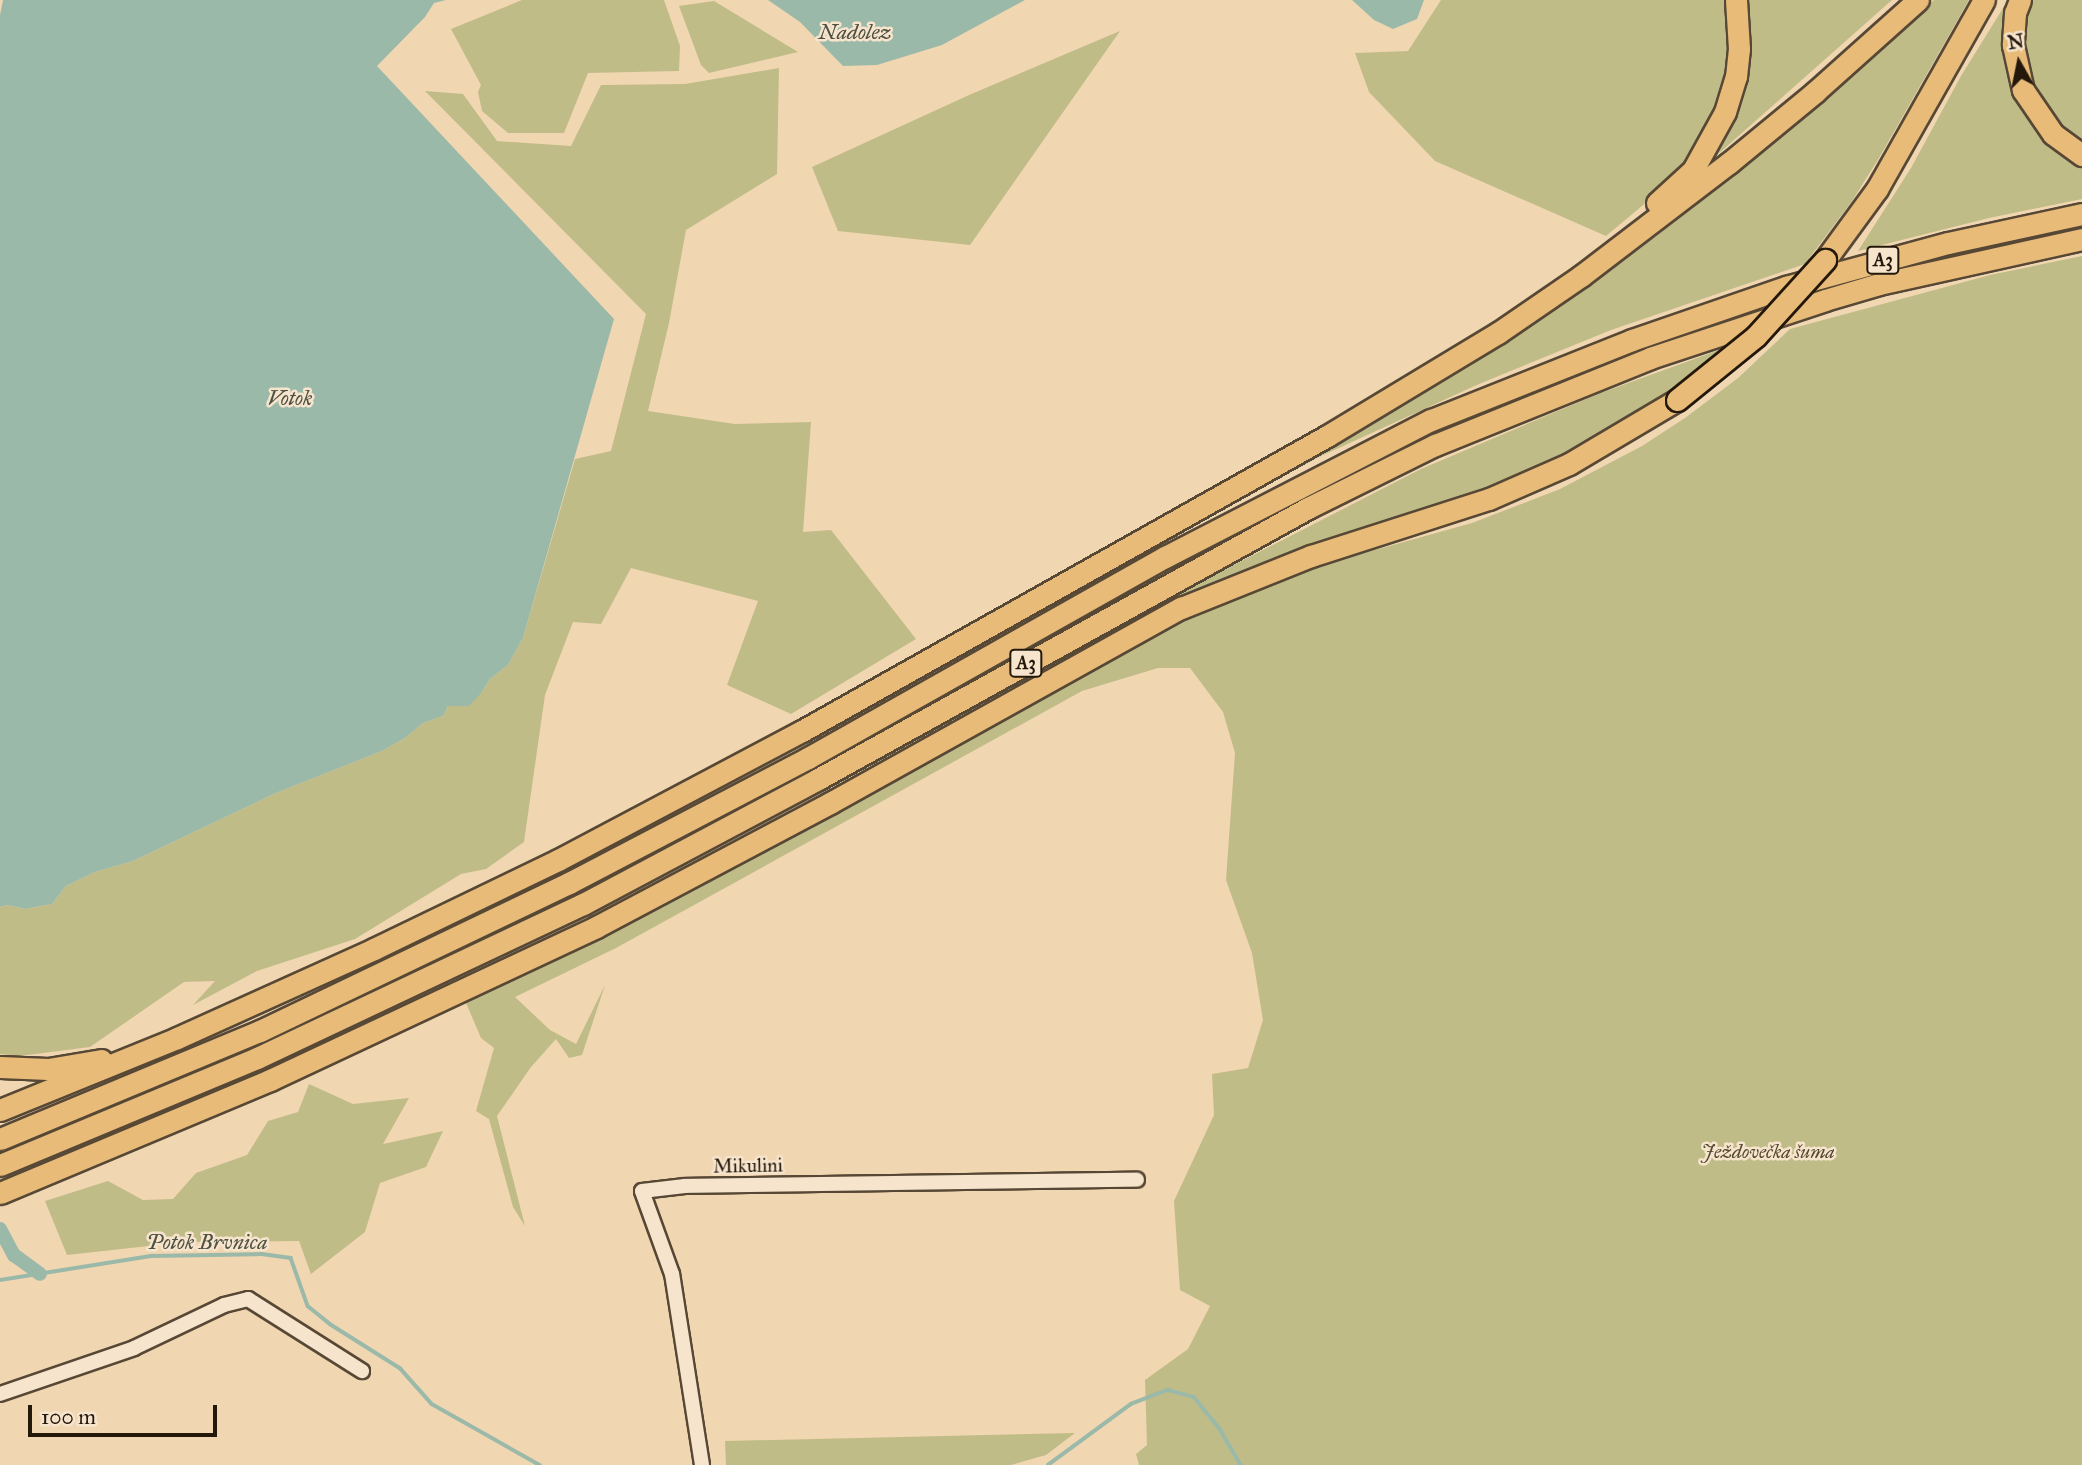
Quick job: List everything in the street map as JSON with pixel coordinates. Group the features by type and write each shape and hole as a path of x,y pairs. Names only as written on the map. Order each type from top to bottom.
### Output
{"highway":[{"path":"1581,276 1591,255 1693,170 1710,144 1725,112 1736,77 1739,22 1736,0"},
{"path":"0,1110 177,1038 374,949 558,860 802,731 1402,393 1498,333 1581,276 1762,137 1918,0"},
{"path":"0,1193 270,1080 596,927 830,803 1181,608 1311,556 1489,499 1569,464 1677,400 1740,349 1786,304 1825,260 1877,189 1931,89 1984,0"},
{"path":"1931,89 1953,77 2001,0"},
{"path":"2020,0 2015,13 2013,45 2023,90 2053,134 2082,155"},
{"name":"A3","path":"0,1139 260,1031 569,883 808,758 1165,557 1431,420 1632,340 1786,287 1948,243 2082,214"},
{"name":"A3","path":"0,1165 156,1103 257,1058 583,904 818,779 1296,514 1435,445 1650,358 1825,300 1879,284 2082,239"},
{"path":"0,1067 48,1069 94,1062 177,1038"}],"street":[{"name":"Mikulini","path":"702,1465 672,1274 642,1191 685,1186 1137,1180"},
{"path":"0,1394 134,1348 224,1306 248,1299 362,1371"}],"green space":[{"path":"522,0 664,0 680,46 679,71 588,73 564,133 508,133 482,111 478,92 481,85 451,29"},
{"path":"1441,0 1727,0 1730,37 1727,79 1715,115 1696,150 1673,180 1606,236 1435,161 1369,92 1355,53 1408,51"},
{"path":"1745,0 1892,0 1708,163 1729,131 1742,92 1748,47"},
{"path":"1934,0 1969,0 1879,158 1852,201 1805,264 1611,330 1479,384 1319,457 1240,499 1470,366 1608,272 1659,234 1837,89"},
{"path":"2008,0 2012,0 2004,39 2011,84 2038,132 2060,152 2082,165 2082,199 1989,218 1858,251 1911,168 1961,76"},
{"path":"2027,0 2082,0 2082,146 2068,137 2039,103 2023,61 2023,16"},
{"path":"714,1 798,52 709,73 701,65 679,6"},
{"path":"1120,31 970,245 838,231 812,167 969,95"},
{"path":"779,68 777,174 686,230 669,323 648,411 735,424 811,422 803,532 831,530 916,639 791,714 727,685 758,601 631,568 601,624 573,622 545,695 524,842 486,869 461,874 355,939 257,971 193,1005 215,981 184,982 90,1047 20,1056 0,1054 0,907 7,905 25,909 52,904 66,886 95,872 133,861 276,793 382,751 405,738 423,723 443,716 448,706 482,692 490,679 508,665 523,638 575,459 611,451 646,314 425,91 463,94 497,141 571,146 601,85 685,84"},
{"name":"Ježdovečka šuma","path":"2082,256 2082,1465 1139,1465 1136,1454 1147,1445 1145,1380 1188,1349 1210,1306 1180,1290 1174,1201 1214,1115 1212,1074 1248,1068 1263,1020 1252,953 1226,880 1235,753 1223,712 1190,668 1158,668 1082,691 616,948 515,997 550,1030 576,1044 605,985 582,1055 569,1058 556,1039 531,1067 497,1116 525,1226 513,1207 489,1119 476,1111 494,1048 481,1038 466,1003 751,857 1170,625 1229,597 1303,570 1472,523 1560,489 1642,446 1685,418 1738,378 1790,329 1990,275"},
{"path":"1730,346 1671,392 1563,456 1487,488 1348,536 990,704 595,918 374,1025 0,1185 0,1182 288,1061 585,920 785,814 1222,571 1421,469 1598,394"},
{"path":"309,1084 353,1104 409,1098 383,1144 443,1131 426,1167 380,1183 365,1232 311,1274 299,1241 185,1242 67,1255 45,1201 108,1181 143,1200 173,1199 196,1173 247,1155 268,1121 298,1112"},
{"path":"1075,1433 1046,1455 1011,1465 726,1465 725,1441"}],"water":[{"name":"Votok","path":"3,0 446,0 434,3 425,17 377,66 614,319 523,638 508,665 490,679 469,706 448,706 443,716 423,723 405,738 382,751 276,793 133,861 95,872 66,886 52,904 25,909 7,905 0,907 0,15"},
{"name":"Nadolez","path":"768,0 1025,0 942,45 877,65 843,66 800,22"},
{"path":"1352,0 1424,0 1417,19 1393,29 1374,20"}],"waterway":[{"path":"0,1229 14,1255 40,1274"},
{"name":"Potok Brvnica","path":"0,1280 152,1256 262,1254 291,1258 308,1306 330,1324 400,1368 432,1404 540,1465"},
{"name":"Potok Brvnica","path":"1048,1465 1131,1404 1168,1390 1194,1397 1220,1429 1241,1465"}]}
